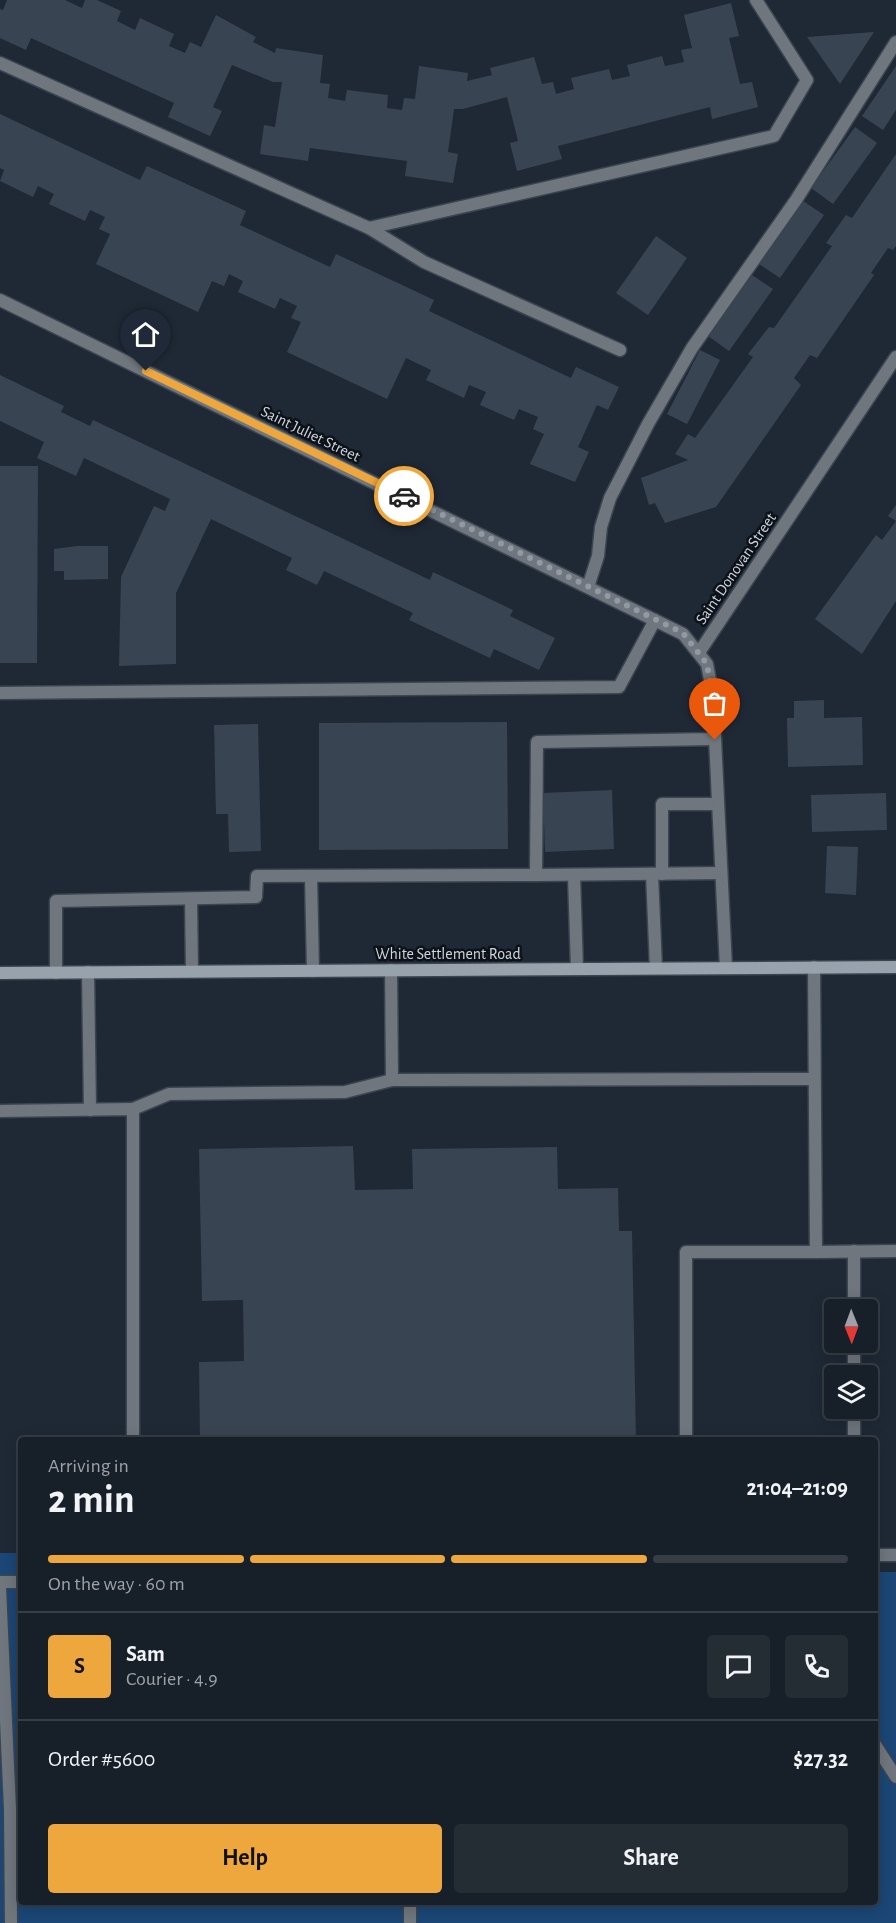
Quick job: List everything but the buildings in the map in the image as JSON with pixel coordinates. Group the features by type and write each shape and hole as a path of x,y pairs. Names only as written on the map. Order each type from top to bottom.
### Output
{"main road":[{"name":"White Settlement Road","path":"0,973 896,967"}],"street":[{"path":"369,228 774,136 807,80 756,0"},
{"path":"588,587 598,556 601,527 610,498 648,424 692,348 796,200 896,42"},
{"path":"0,63 369,228 424,262 620,350"},
{"name":"Saint Juliet Street","path":"0,300 683,633 699,651"},
{"name":"Saint Donovan Street","path":"726,968 712,696 707,664 699,651 896,357"},
{"path":"0,693 619,687 655,620"},
{"path":"536,875 537,742 715,740"},
{"path":"656,969 657,874 662,804 718,804"},
{"path":"56,973 56,901 256,897 256,876 721,873"},
{"path":"574,875 577,969"},
{"path":"311,876 313,971"},
{"path":"190,898 192,971"},
{"path":"814,967 816,1252"},
{"path":"391,970 392,1080"},
{"path":"88,972 90,1110"},
{"path":"0,1111 133,1109 169,1094 345,1092 392,1080 814,1079"},
{"path":"133,1109 133,1437"},
{"path":"854,1251 854,1299"},
{"path":"686,1437 686,1252 896,1251"},
{"path":"854,1419 854,1437"},
{"path":"878,1555 896,1555"},
{"path":"0,1582 18,1582"},
{"path":"0,1588 10,1809 11,1923"},
{"path":"878,1749 896,1778"},
{"path":"410,1905 410,1923"}],"shaded area":[{"path":"0,1553 18,1553 18,1905 878,1905 878,1572 896,1572 896,1923 0,1923"}],"way so far":[{"path":"404,496 683,633 707,664 715,740"}],"route":[{"path":"146,371 404,496"}]}
